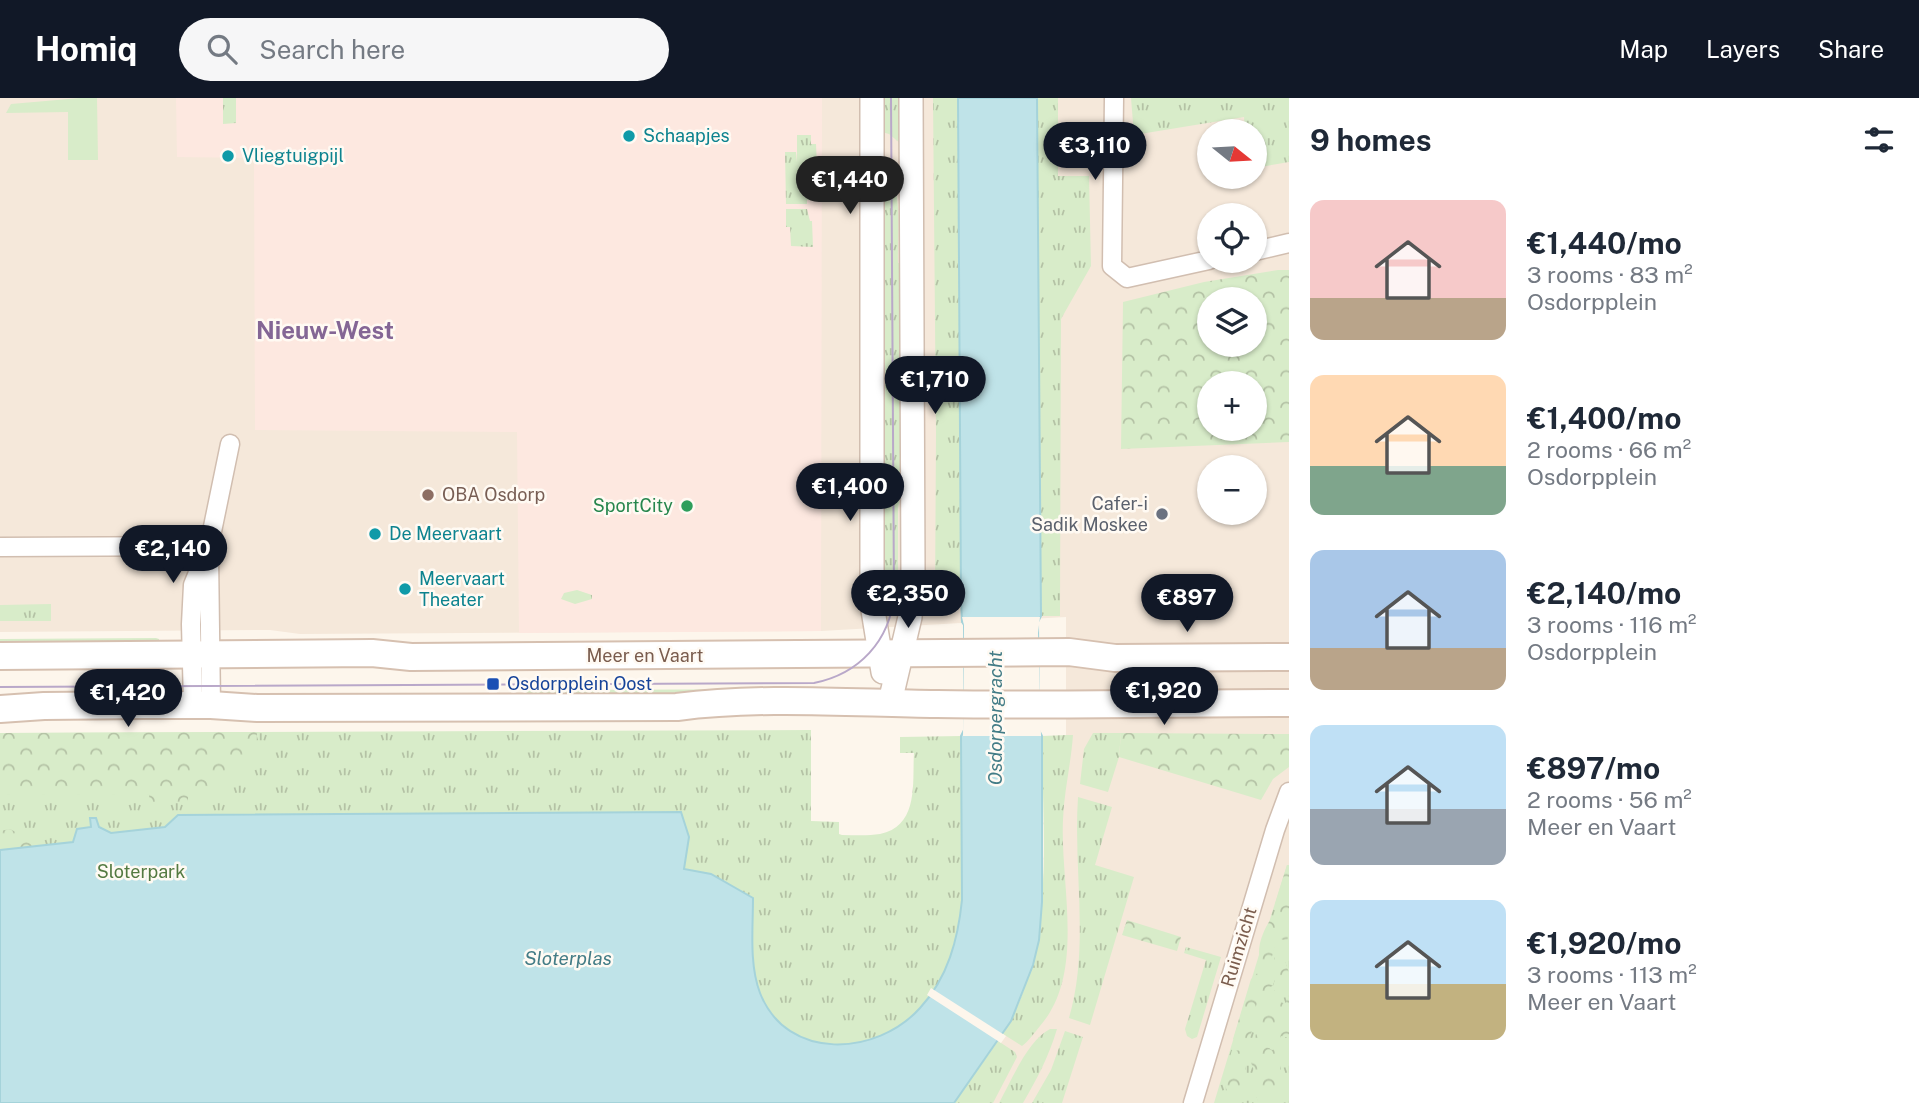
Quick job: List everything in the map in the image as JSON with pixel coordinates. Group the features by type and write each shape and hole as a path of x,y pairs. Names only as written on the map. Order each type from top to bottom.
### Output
{"main road":[{"name":"Meer en Vaart","path":"0,656 372,653 437,657 1081,652 1115,658 1289,657"},
{"path":"0,709 44,706 202,705 257,708 663,707 710,702 1289,703"}],"street":[{"path":"843,654 858,640 872,604 872,98"},
{"path":"911,98 914,511 910,617 920,642 936,653"},
{"path":"1114,98 1112,266 1127,278 1197,263"},
{"path":"1267,248 1289,243"},
{"path":"202,705 201,655 209,546 230,444"},
{"path":"0,547 209,546"},
{"path":"872,604 890,654 890,702"},
{"path":"890,654 910,617"},
{"name":"Ruimzicht","path":"1193,1103 1275,830 1289,792"}],"shaded area":[{"path":"0,98 1289,98 1289,1103 971,1103 998,1041 1019,1018 1066,745 1066,617 821,631 300,634 270,630 0,632"},
{"path":"176,98 822,98 821,631 519,633 517,432 255,430 254,158 177,157"}],"green space":[{"path":"97,98 98,160 68,160 68,112 6,113 11,104"},
{"path":"223,98 236,98 236,123 223,124"},
{"path":"878,98 901,98 906,148 889,134 878,131"},
{"path":"933,98 958,98 961,599 935,600 936,433"},
{"path":"1037,98 1058,98 1058,176 1089,176 1091,266 1061,319 1060,616 1041,616"},
{"path":"1131,98 1289,98 1289,162 1267,166 1267,119 1197,119 1197,125 1134,135"},
{"path":"797,135 811,135 811,144 816,144 817,166 809,166 810,200 807,200 807,204 786,204 785,152 796,152 797,162"},
{"path":"880,158 888,169 896,194 898,263 906,263 903,486 898,508 898,576 881,576"},
{"path":"786,209 807,209 812,221 813,247 791,246 790,227 786,227"},
{"path":"1289,270 1289,442 1121,449 1123,302 1204,282"},
{"path":"577,590 592,595 592,599 575,604 561,599 564,593"},
{"path":"51,604 51,621 0,621 0,605"},
{"path":"0,639 159,639 159,644 0,648"},
{"path":"819,689 526,702 526,690"},
{"name":"Sloterplas","path":"811,730 811,821 839,822 839,834 842,835 880,834 902,822 908,812 913,788 914,753 900,753 900,737 961,736 967,949 934,1017 800,1077 0,1103 0,733"},
{"path":"257,732 256,761 239,761 239,770 226,770 226,784 218,785 218,794 188,795 188,803 150,803 149,795 5,795 5,780 0,780 0,733"},
{"path":"1093,733 1121,733 1119,757 1108,792 1080,784 1084,749"},
{"path":"1121,733 1289,734 1289,767 1273,779 1261,800 1119,757"},
{"path":"1073,735 1063,820 1068,928 1063,981 1054,1005 1022,1046 1003,1034 1020,1000 1032,964 1039,927 1044,851 1042,736"},
{"path":"1078,797 1112,807 1095,865 1134,877 1090,1025 1069,1018 1079,964"},
{"path":"10,829 40,845 0,850 0,831"},
{"path":"1287,865 1289,1103 1214,1103 1259,954"},
{"path":"1287,865 1287,941 1281,939 1285,915 1276,912 1275,904"},
{"path":"1271,919 1275,920 1278,937 1269,966 1276,977 1273,985 1258,999 1247,1045 1233,1039 1251,979 1258,970 1260,943"},
{"path":"1127,920 1181,937 1177,951 1122,935"},
{"path":"1186,947 1221,957 1197,1037 1192,1039 1187,1036 1185,1029 1206,960 1184,953"},
{"path":"1277,950 1282,951 1289,973 1289,989 1284,990 1281,1002 1285,1004 1289,995 1289,1038 1281,1036 1278,1042 1255,1038 1265,996 1270,996 1276,989 1280,976 1273,963"},
{"path":"1050,1029 1057,1029 1042,1067 1023,1103 999,1103 1027,1051"},
{"path":"1065,1031 1083,1037 1062,1103 1032,1103 1051,1070"},
{"path":"998,1041 1015,1052 1017,1057 993,1103 954,1103"},
{"path":"1263,1045 1272,1050 1283,1048 1278,1103 1257,1103 1254,1092 1256,1076 1249,1057 1254,1046"},
{"path":"1232,1050 1244,1051 1246,1075 1252,1079 1241,1103 1228,1103 1226,1099 1228,1094 1223,1079"}],"water":[{"name":"Sloterplas","path":"958,98 1037,98 1041,616 1038,622 1039,730 1042,736 1042,902 1039,940 1033,965 1011,1021 954,1103 0,1103 0,850 73,842 77,829 91,827 90,818 96,818 99,827 111,833 165,827 178,815 681,812 689,837 684,869 711,874 753,898 752,946 760,993 773,1015 790,1031 811,1041 858,1043 881,1036 902,1024 920,1008 945,971 958,929 962,900 961,736 964,730 964,625 961,599"}],"pier":[{"path":"962,617 1040,617 1038,633 1041,736 963,736"},
{"path":"931,988 1006,1036 1001,1043 927,995"}],"tram line":[{"path":"0,687 814,683 845,672 869,653 879,641 891,612 894,595 891,98"}],"place":[{"name":"Schaapjes","path":"629,136"},
{"name":"Vliegtuigpijl","path":"228,156"},
{"name":"OBA Osdorp","path":"428,495"},
{"name":"SportCity","path":"687,506"},
{"name":"Cafer-i Sadik Moskee","path":"1162,514"},
{"name":"De Meervaart","path":"375,534"},
{"name":"Meervaart Theater","path":"405,589"},
{"name":"Osdorpplein Oost","path":"493,684"}],"district":[{"name":"Nieuw-West","path":"325,331"}],"water label":[{"name":"Osdorpergracht","path":"995,718"}],"park label":[{"name":"Sloterpark","path":"141,872"}]}
